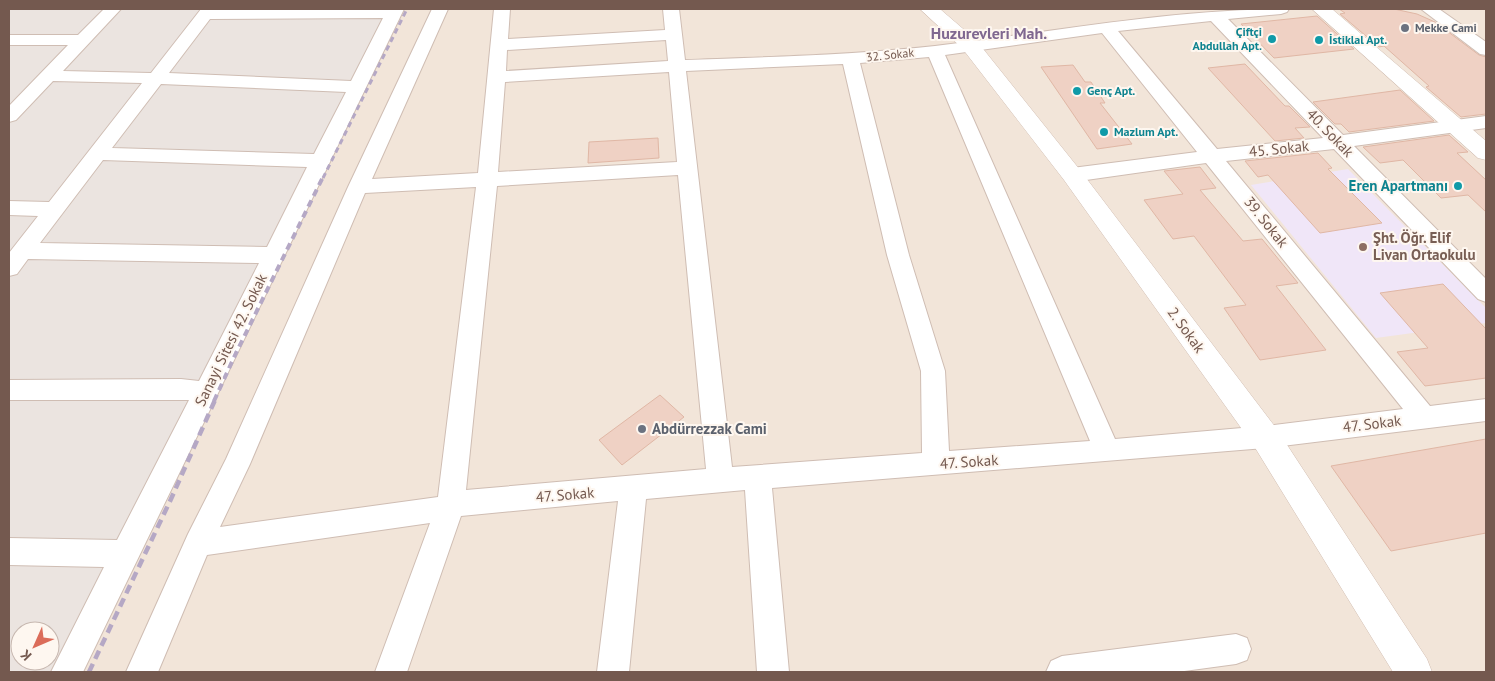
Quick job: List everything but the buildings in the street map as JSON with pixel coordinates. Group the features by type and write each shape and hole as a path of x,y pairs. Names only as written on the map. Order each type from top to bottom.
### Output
{"street":[{"path":"10,113 113,9"},
{"path":"142,672 358,187 445,9"},
{"path":"391,672 451,506 488,179 502,9"},
{"path":"671,9 720,480"},
{"name":"2. Sokak","path":"929,9 970,44 1072,175 1265,437 1414,672"},
{"name":"32. Sokak","path":"497,77 676,66 850,59 935,51 970,44 1106,27 1281,9"},
{"path":"1321,9 1486,153"},
{"path":"1429,9 1486,50"},
{"path":"15,260 207,12 394,11"},
{"name":"Sanayi Sitesi 42. Sokak","path":"67,672 394,11"},
{"name":"40. Sokak","path":"1215,16 1486,293"},
{"name":"39. Sokak","path":"1106,27 1425,418"},
{"path":"499,45 674,34"},
{"path":"9,40 82,40"},
{"path":"935,51 1108,451"},
{"path":"850,59 898,255 933,372 936,464"},
{"path":"47,76 156,78 356,87"},
{"name":"45. Sokak","path":"1072,175 1486,122"},
{"path":"97,154 319,161"},
{"path":"358,187 688,168"},
{"path":"9,208 54,209"},
{"path":"15,260 274,254"},
{"path":"9,390 181,388 206,392"},
{"name":"47. Sokak","path":"198,543 451,506 720,480 1108,451 1265,437 1486,410"},
{"path":"758,478 773,672"},
{"path":"613,672 633,489"},
{"path":"9,551 126,554"},
{"path":"1062,672 1093,670 1236,649"}],"shaded area":[{"path":"9,9 1486,9 1486,672 9,672"},
{"path":"9,9 391,9 60,662 60,621 10,621 10,671 55,672 9,672"},
{"name":"Şht. Öğr. Elif Livan Ortaokulu","path":"1348,169 1486,308 1486,323 1376,338 1251,185"}],"railway":[{"path":"323,178 407,9"},
{"path":"214,401 323,177"},
{"path":"89,672 171,499 215,400"}],"place":[{"name":"Mekke Cami","path":"1405,28"},
{"name":"Çiftçi Abdullah Apt.","path":"1272,39"},
{"name":"İstiklal Apt.","path":"1319,40"},
{"name":"Genç Apt.","path":"1077,91"},
{"name":"Mazlum Apt.","path":"1104,132"},
{"name":"Eren Apartmanı","path":"1458,186"},
{"name":"Şht. Öğr. Elif Livan Ortaokulu","path":"1363,247"},
{"name":"Abdürrezzak Cami","path":"642,429"}],"district":[{"name":"Huzurevleri Mah.","path":"989,33"}]}
